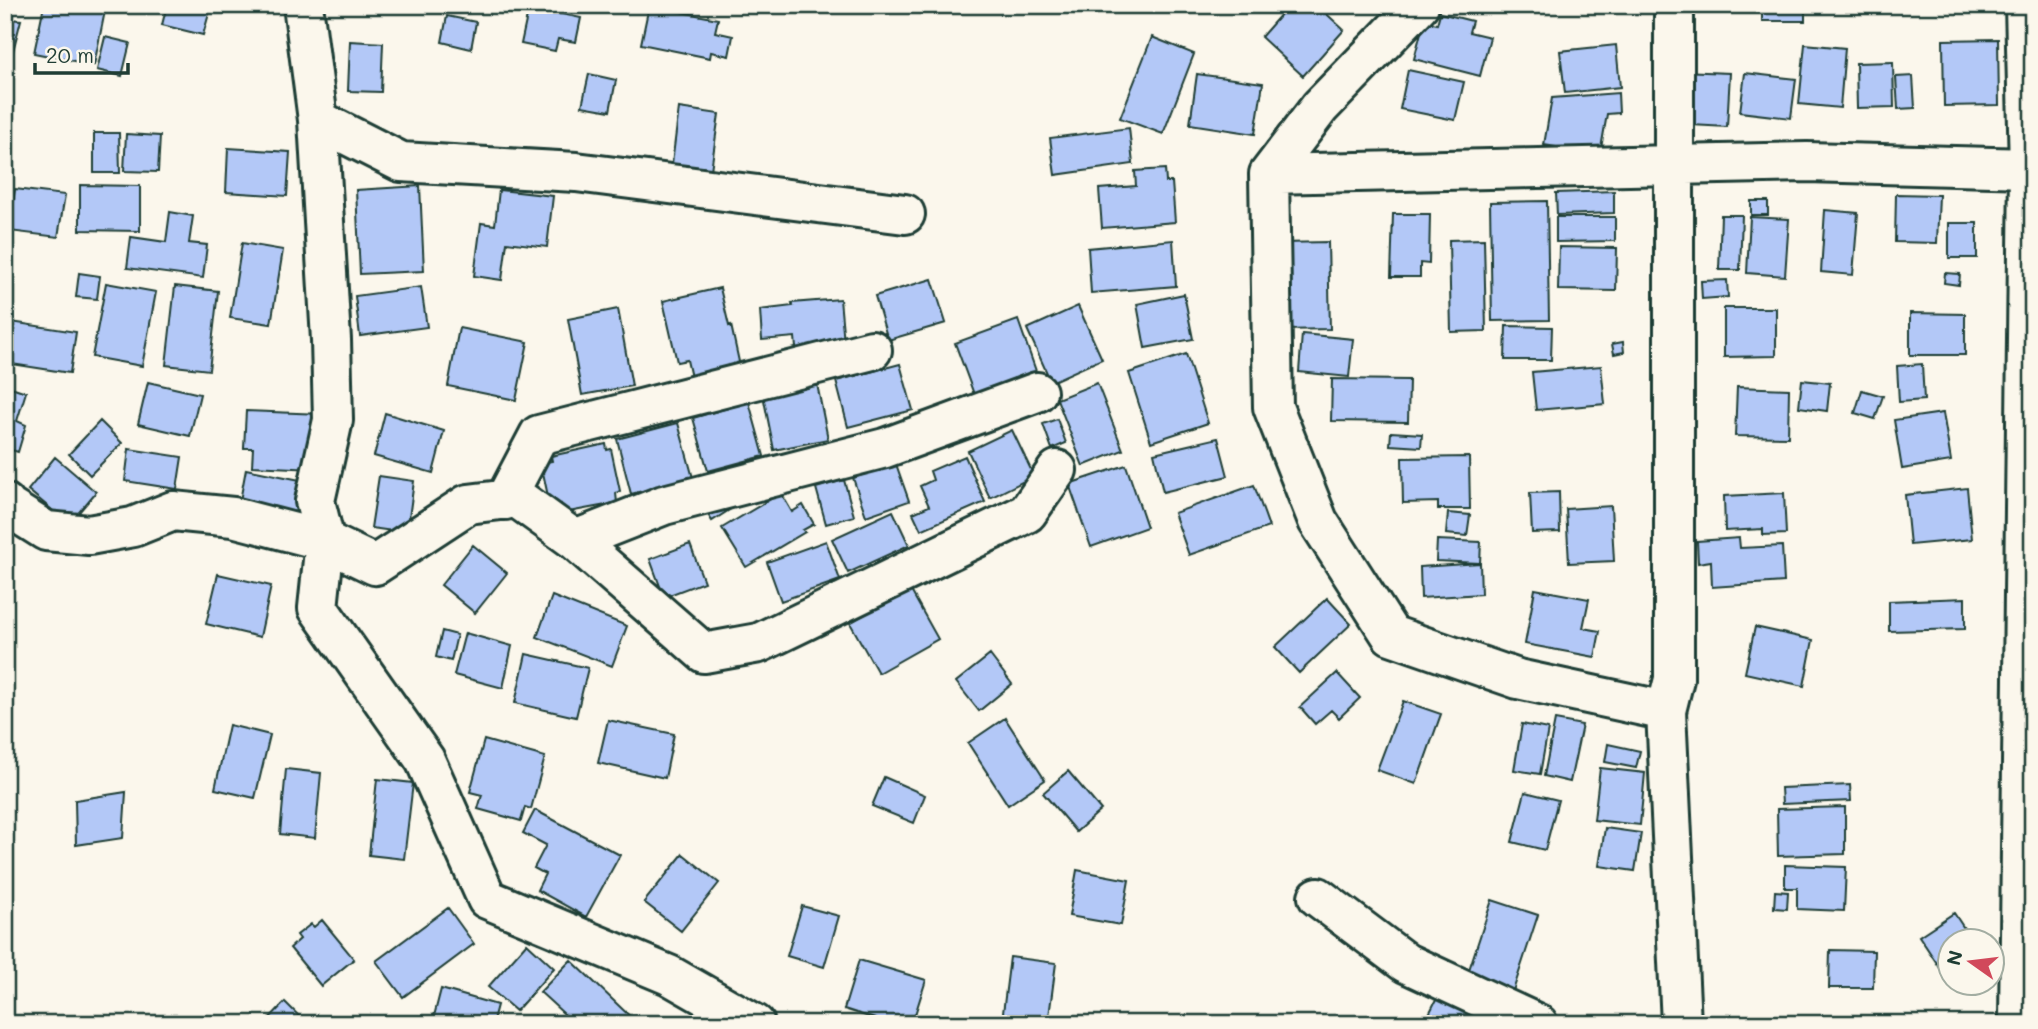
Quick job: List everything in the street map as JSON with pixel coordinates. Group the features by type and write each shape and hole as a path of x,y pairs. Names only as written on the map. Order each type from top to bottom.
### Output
{"street":[{"path":"303,5 318,120 332,380 332,420 316,501 325,541 318,608 425,760 487,898 669,975 755,1024"},
{"path":"1419,5 1320,107 1269,174 1273,407 1318,521 1391,635 1518,679 1666,711"},
{"path":"1674,5 1674,679 1666,711 1681,1024"},
{"path":"2019,1020 2029,168 2025,5"},
{"path":"318,120 401,162 576,172 905,214"},
{"path":"1269,174 1807,162 2029,168"},
{"path":"505,499 538,435 872,350"},
{"path":"575,540 664,505 885,448 1037,392"},
{"path":"5,503 46,531 89,535 133,527 173,511 233,517 325,541 375,565 468,504 517,498 575,540 704,653 759,643 1027,513 1057,470"},
{"path":"1318,897 1406,963 1538,1024"}],"building":[{"path":"5,5 11,5 7,19 21,20 5,82"},
{"path":"44,5 106,6 94,65 34,53"},
{"path":"167,5 192,5 210,10 203,35 162,25"},
{"path":"1289,5 1317,5 1344,30 1303,76 1261,37"},
{"path":"1762,5 1805,5 1805,21 1762,21"},
{"path":"649,6 718,19 715,32 733,36 729,56 711,52 710,58 641,44"},
{"path":"529,7 581,18 576,42 558,39 555,51 521,44"},
{"path":"1440,13 1472,21 1469,32 1490,37 1480,76 1414,59 1424,21 1437,24"},
{"path":"447,16 476,22 471,49 442,42"},
{"path":"105,37 130,43 122,76 97,70"},
{"path":"1152,37 1194,54 1163,134 1120,118"},
{"path":"1998,39 1999,105 1944,106 1943,40"},
{"path":"350,41 383,43 381,92 348,91"},
{"path":"1805,44 1845,48 1840,108 1799,104"},
{"path":"1616,45 1620,87 1565,93 1560,51"},
{"path":"1893,62 1894,107 1857,108 1856,63"},
{"path":"1408,70 1464,82 1455,120 1400,109"},
{"path":"1680,71 1730,73 1727,127 1691,125"},
{"path":"1745,73 1796,79 1791,118 1740,112"},
{"path":"589,74 616,80 610,111 582,106"},
{"path":"1197,74 1263,83 1255,134 1190,124"},
{"path":"1913,76 1915,108 1898,109 1896,77"},
{"path":"1618,93 1619,113 1607,114 1600,154 1544,145 1552,98"},
{"path":"679,108 719,114 711,170 672,164"},
{"path":"1129,128 1133,164 1055,175 1050,138"},
{"path":"94,133 119,133 120,173 94,173"},
{"path":"126,134 160,136 158,172 124,171"},
{"path":"228,148 290,152 287,196 226,192"},
{"path":"1165,169 1166,182 1172,182 1175,222 1102,228 1099,189 1136,186 1135,171"},
{"path":"80,185 140,186 140,231 80,230"},
{"path":"420,186 424,271 360,274 356,190"},
{"path":"15,189 65,195 58,237 9,231"},
{"path":"5,190 14,191 7,239 5,239"},
{"path":"499,190 553,196 547,247 507,242 502,280 474,276 481,223 495,225"},
{"path":"1614,191 1614,213 1557,215 1556,193"},
{"path":"1896,194 1939,195 1937,243 1895,242"},
{"path":"1547,201 1549,320 1492,321 1490,202"},
{"path":"1751,201 1768,201 1768,215 1751,215"},
{"path":"1825,210 1858,213 1853,275 1821,272"},
{"path":"170,212 193,216 189,243 207,245 203,278 127,268 131,237 166,242"},
{"path":"1393,214 1430,214 1429,264 1420,263 1420,277 1391,277"},
{"path":"1721,215 1742,215 1740,270 1719,270"},
{"path":"1556,217 1615,217 1615,241 1556,242"},
{"path":"1750,217 1789,219 1785,276 1747,273"},
{"path":"1949,223 1977,223 1977,258 1949,258"},
{"path":"1484,239 1486,331 1451,332 1449,240"},
{"path":"1173,240 1176,286 1091,293 1088,248"},
{"path":"1328,242 1330,329 1282,330 1281,243"},
{"path":"242,243 283,250 271,324 230,318"},
{"path":"1559,247 1617,248 1616,291 1558,290"},
{"path":"79,273 100,276 97,299 76,297"},
{"path":"1945,273 1960,274 1959,285 1944,283"},
{"path":"932,279 946,323 888,340 875,296"},
{"path":"1727,280 1728,297 1702,299 1701,281"},
{"path":"106,283 156,292 142,366 92,357"},
{"path":"175,286 218,291 209,370 166,365"},
{"path":"421,287 427,327 360,336 355,296"},
{"path":"720,288 741,371 692,382 687,360 677,362 663,301"},
{"path":"1184,294 1193,339 1145,348 1137,304"},
{"path":"840,299 844,343 796,348 795,337 762,340 760,310 793,306 792,303"},
{"path":"1078,306 1102,359 1051,382 1027,329"},
{"path":"1724,308 1776,308 1776,356 1724,357"},
{"path":"618,309 632,386 582,395 568,319"},
{"path":"1910,313 1965,314 1965,355 1910,355"},
{"path":"1018,320 1037,374 975,397 955,343"},
{"path":"5,321 76,332 70,373 5,363"},
{"path":"1506,326 1552,327 1551,360 1505,360"},
{"path":"459,328 528,342 516,400 448,386"},
{"path":"1302,334 1353,339 1349,377 1299,372"},
{"path":"1623,342 1624,352 1614,354 1612,344"},
{"path":"1186,354 1208,423 1151,442 1129,373"},
{"path":"900,364 913,410 848,427 836,381"},
{"path":"1922,364 1924,400 1899,402 1897,366"},
{"path":"1601,366 1605,404 1536,410 1532,372"},
{"path":"1332,379 1409,380 1408,422 1331,421"},
{"path":"1802,380 1830,383 1827,411 1799,407"},
{"path":"148,382 200,394 190,436 138,424"},
{"path":"1097,383 1123,450 1083,466 1057,399"},
{"path":"817,384 828,439 774,450 763,395"},
{"path":"5,385 26,392 17,421 26,425 18,452 5,448"},
{"path":"1737,387 1789,389 1788,437 1735,436"},
{"path":"1862,390 1883,396 1875,419 1855,413"},
{"path":"749,402 764,456 708,471 693,418"},
{"path":"246,411 321,414 315,469 252,466 253,448 244,448"},
{"path":"385,413 444,431 433,473 374,456"},
{"path":"1943,413 1951,461 1902,469 1894,420"},
{"path":"1057,419 1066,443 1052,449 1043,424"},
{"path":"100,421 122,443 90,475 69,454"},
{"path":"678,423 693,478 631,494 617,439"},
{"path":"1012,430 1034,476 990,498 968,451"},
{"path":"1391,432 1422,434 1421,447 1390,445"},
{"path":"1218,438 1228,476 1163,492 1154,453"},
{"path":"606,444 607,450 611,449 620,491 616,493 617,503 563,513 561,504 550,506 541,463 552,461 551,456"},
{"path":"129,449 182,457 177,489 125,481"},
{"path":"965,456 985,502 921,530 913,513 929,506 920,486 933,480 930,471"},
{"path":"55,457 96,492 69,524 28,490"},
{"path":"1469,457 1470,509 1438,509 1438,502 1403,503 1402,458"},
{"path":"896,464 909,501 866,516 853,478"},
{"path":"1126,465 1147,527 1091,547 1069,484"},
{"path":"246,469 305,481 298,517 239,506"},
{"path":"379,476 414,481 407,533 371,528"},
{"path":"844,480 854,516 826,524 816,488"},
{"path":"1254,485 1269,527 1189,555 1174,513"},
{"path":"1967,488 1972,539 1910,545 1905,495"},
{"path":"1559,492 1560,532 1532,533 1530,493"},
{"path":"781,493 792,512 803,505 814,524 746,567 722,528"},
{"path":"1784,493 1786,534 1763,535 1763,529 1725,531 1724,496"},
{"path":"726,500 731,509 712,521 707,513"},
{"path":"1611,506 1614,561 1569,563 1566,509"},
{"path":"893,511 909,545 848,573 832,539"},
{"path":"1448,513 1470,515 1467,536 1446,534"},
{"path":"1739,538 1740,548 1782,546 1784,582 1712,587 1711,561 1698,563 1697,541"},
{"path":"1437,540 1481,542 1480,563 1436,561"},
{"path":"826,541 840,580 781,601 767,562"},
{"path":"690,544 704,582 664,597 650,559"},
{"path":"473,545 507,573 475,613 441,585"},
{"path":"1480,563 1481,594 1421,598 1420,567"},
{"path":"218,574 271,586 260,637 206,624"},
{"path":"910,589 938,639 878,673 850,623"},
{"path":"1535,589 1589,599 1583,628 1600,631 1595,657 1525,644"},
{"path":"552,596 627,626 612,666 537,637"},
{"path":"1327,598 1351,624 1299,673 1275,647"},
{"path":"1965,598 1965,629 1889,631 1889,601"},
{"path":"1755,627 1813,640 1804,686 1745,673"},
{"path":"442,631 457,635 451,661 436,657"},
{"path":"465,633 512,646 503,688 454,675"},
{"path":"526,654 588,668 576,717 515,703"},
{"path":"990,655 1012,684 979,711 956,682"},
{"path":"1337,673 1360,698 1339,718 1331,710 1315,724 1300,707"},
{"path":"1403,701 1441,714 1416,784 1377,770"},
{"path":"1005,718 1045,780 1008,805 968,743"},
{"path":"608,720 674,734 665,778 598,763"},
{"path":"1555,720 1582,725 1570,782 1544,776"},
{"path":"1522,724 1548,729 1540,774 1514,770"},
{"path":"229,725 270,735 255,798 215,789"},
{"path":"484,740 545,757 531,809 525,807 521,821 478,809 482,795 470,792"},
{"path":"1608,744 1640,751 1636,768 1605,762"},
{"path":"1600,768 1645,773 1640,825 1594,820"},
{"path":"286,769 321,773 315,838 280,834"},
{"path":"1068,771 1101,810 1076,832 1043,793"},
{"path":"884,777 925,795 914,823 872,806"},
{"path":"377,779 413,783 404,859 369,855"},
{"path":"1850,785 1851,801 1782,804 1781,788"},
{"path":"126,792 123,838 76,845 75,800"},
{"path":"1525,792 1558,800 1545,850 1512,842"},
{"path":"1845,807 1845,854 1778,856 1777,809"},
{"path":"535,810 620,855 586,917 537,890 545,874 534,868 546,845 523,833"},
{"path":"1605,828 1641,833 1635,871 1599,866"},
{"path":"683,854 719,883 681,931 644,902"},
{"path":"1785,865 1846,867 1844,911 1797,909 1797,888 1785,888"},
{"path":"1077,870 1129,880 1121,925 1069,916"},
{"path":"1775,891 1788,892 1787,909 1774,908"},
{"path":"1492,900 1538,915 1512,994 1466,979"},
{"path":"802,906 839,916 824,967 787,956"},
{"path":"448,908 474,944 403,997 376,961"},
{"path":"1954,913 1964,928 1937,928 1937,963 1919,936"},
{"path":"322,920 354,959 321,986 290,948 300,939 297,935 311,924 314,927"},
{"path":"527,943 554,968 516,1011 488,987"},
{"path":"1830,950 1874,951 1873,988 1829,988"},
{"path":"1010,957 1056,963 1048,1024 1002,1021"},
{"path":"571,960 638,1024 575,1024 540,992"},
{"path":"859,960 926,980 912,1024 891,1024 844,1009"},
{"path":"441,989 497,1005 492,1024 432,1024"},
{"path":"1438,996 1485,1020 1483,1024 1424,1024"},
{"path":"285,1002 303,1020 300,1024 264,1024"}]}
